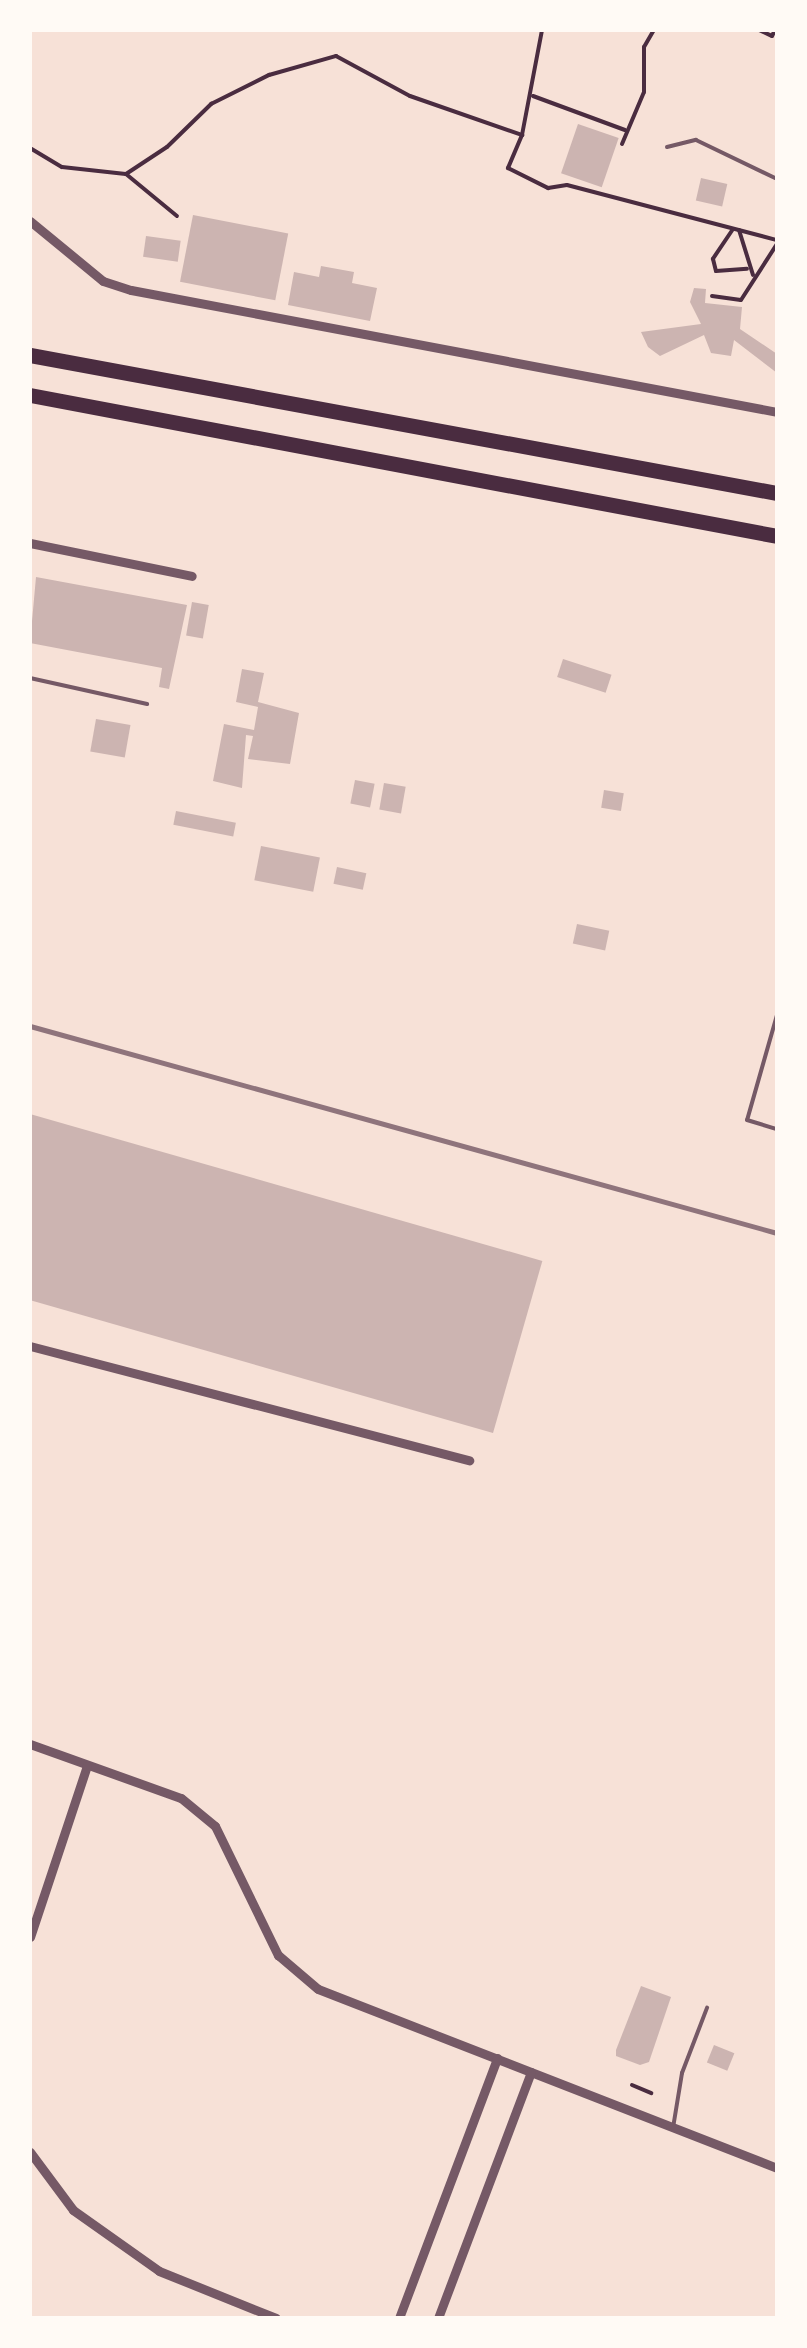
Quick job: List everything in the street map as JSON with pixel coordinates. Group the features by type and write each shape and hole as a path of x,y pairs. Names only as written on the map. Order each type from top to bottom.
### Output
{"highway":[{"path":"30,355 777,493"},
{"path":"30,395 777,536"}],"street":[{"path":"30,221 103,281 132,290 777,412"},
{"path":"30,543 192,576"},
{"path":"30,1346 469,1460"},
{"path":"30,1744 181,1798 214,1826 278,1955 318,1989 777,2168"},
{"path":"30,1937 88,1766"},
{"path":"399,2318 497,2058"},
{"path":"438,2318 532,2072"},
{"path":"30,2152 73,2210 159,2271 276,2318"}],"lane":[{"path":"667,147 696,140 777,179"},
{"path":"30,678 148,704"},
{"path":"777,1014 747,1120 777,1128"},
{"path":"674,2128 682,2073 707,2008"}],"path":[{"path":"542,30 533,96 508,168 548,188 568,185 777,242 742,300 712,296"},
{"path":"622,144 624,130 644,92 644,47 654,30"},
{"path":"759,30 772,36 775,30"},
{"path":"126,174 167,147 211,104 269,74 336,56 427,103 522,135"},
{"path":"533,96 624,130"},
{"path":"30,148 62,167 126,174 176,216"},
{"path":"736,229 713,260 723,274 747,268"},
{"path":"736,229 753,276"},
{"path":"632,2085 651,2093"}],"building":[{"path":"578,124 619,138 602,187 561,173"},
{"path":"701,178 727,184 722,206 696,200"},
{"path":"193,215 288,234 275,300 180,282"},
{"path":"146,236 181,241 178,262 143,257"},
{"path":"321,266 354,272 352,283 377,288 370,321 288,305 294,272 319,277"},
{"path":"694,288 706,289 705,303 742,307 740,329 777,354 777,373 734,340 731,356 711,353 704,335 660,356 648,347 641,332 701,324 690,302"},
{"path":"36,577 187,605 169,689 159,687 162,668 30,643"},
{"path":"192,602 209,605 203,638 186,635"},
{"path":"563,659 612,675 606,693 557,677"},
{"path":"242,669 264,673 258,702 299,713 290,764 248,759 253,736 246,735 242,788 213,781 224,724 254,730 258,707 236,702"},
{"path":"96,719 130,725 125,758 90,751"},
{"path":"355,780 375,784 370,807 350,804"},
{"path":"384,783 406,787 401,813 379,810"},
{"path":"604,790 624,793 621,811 601,808"},
{"path":"176,811 236,823 233,836 173,825"},
{"path":"261,846 320,857 313,892 254,880"},
{"path":"337,867 366,873 363,890 333,884"},
{"path":"577,924 609,931 605,950 573,944"},
{"path":"30,1114 542,1261 493,1433 30,1300"},
{"path":"641,1986 671,1997 649,2062 640,2065 616,2056 616,2050"},
{"path":"714,2045 734,2053 727,2071 707,2063"}],"railway":[{"path":"30,1026 777,1233"}]}
